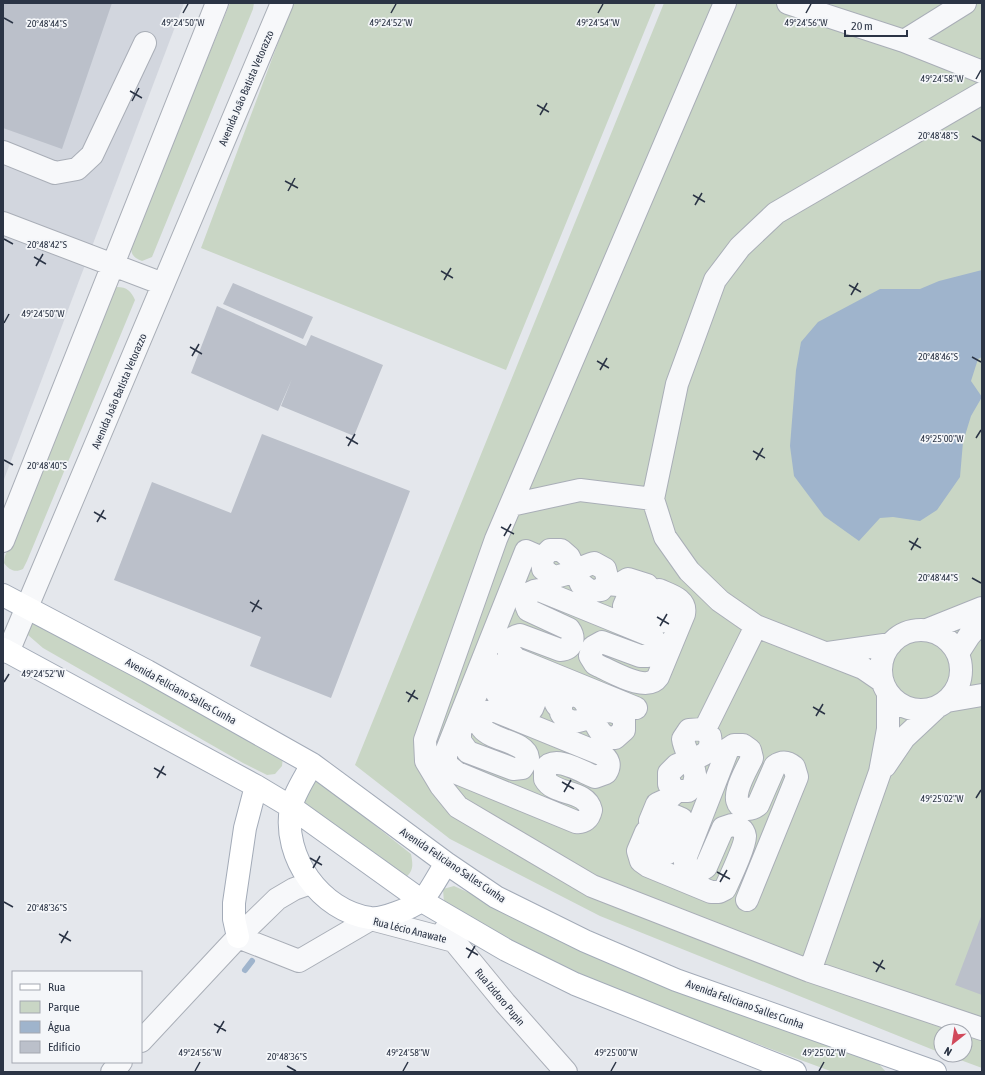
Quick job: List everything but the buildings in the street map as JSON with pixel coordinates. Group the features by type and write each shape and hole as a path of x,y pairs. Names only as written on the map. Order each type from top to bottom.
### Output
{"main road":[{"name":"Avenida Feliciano Salles Cunha","path":"3,595 147,671 312,764 446,863 496,897 585,941 676,980 910,1068 935,1072"},
{"path":"6,650 256,786 291,807 422,901 506,950 575,984 795,1072"},
{"path":"312,764 291,807 290,830 299,862 311,883 329,901 350,913 371,919 399,912 422,901 446,863"},
{"path":"238,937 234,919 234,903 245,828 256,786"}],"street":[{"path":"3,541 217,3"},
{"name":"Avenida João Batista Vetorazzo","path":"6,650 28,608 282,3"},
{"path":"725,3 496,539 425,740 426,761 441,786 458,807 592,886 810,971 982,1029"},
{"path":"788,3 904,41 982,72"},
{"path":"904,41 965,3"},
{"path":"3,152 55,174 77,169 92,155 146,43"},
{"path":"982,93 776,213 740,247 715,280 677,384 653,499 665,537 689,571 720,601 756,626 863,668 885,687 897,703 909,709 922,711 982,695"},
{"path":"3,223 163,284"},
{"path":"511,505 580,490 653,499"},
{"path":"496,539 534,554 550,550 561,550 569,557 581,584 590,591 601,590 607,584 618,585 628,579 647,586 642,597 630,592 624,606 660,622 666,606 654,602 659,590 678,599 682,604 684,614 658,677 652,682 643,684 599,666 595,664 590,656 593,647 602,642 640,656 648,656 656,644 652,636 539,590 530,593 527,597 526,601 528,610 569,629 573,638 572,642 565,650 560,650 520,635 511,639 508,643 508,650 516,659 636,708"},
{"path":"534,554 446,752 446,764 457,773 541,808 576,822 584,821 588,818 590,810 587,803 581,798 547,783 544,778 545,769 550,764 558,762 595,777 599,777 606,773 609,765 608,760 601,754 493,710 483,716 481,720 482,728 489,734 526,751 528,761 522,768 513,769 468,752 460,741 460,732 487,669 494,666 502,666 520,673 515,686 503,681 497,694 532,709 538,694 527,690 532,679 549,686 555,703 560,708 564,718 573,722 592,716"},
{"path":"810,971 880,772 888,729 885,687 881,668 884,655 890,644 901,635 913,631 927,630 982,608"},
{"path":"958,653 969,636 982,621"},
{"path":"747,900 797,776 794,767 786,762 775,766 758,805 749,809 744,808 738,803 736,795 752,758 751,754 743,745 734,745 728,749 685,859 686,864 692,870 696,871 703,869 706,867 723,828 732,825 740,828 744,835 744,843 725,889 719,892 711,892 648,866 640,861 638,851 646,832 658,837 654,848 668,853 682,819 668,813 663,825 650,821 657,804 668,799 677,791 669,784 669,773 677,765 690,760 684,746 683,739 689,730 698,728 704,731 756,626"},
{"path":"880,772 904,738 956,691 961,674 958,653 950,642 939,634 927,630"},
{"path":"825,653 890,644"},
{"path":"961,674 982,684"},
{"path":"142,1040 238,937 277,898 294,889 311,883"},
{"name":"Rua Izidoro Pupin","path":"422,901 505,1003 566,1072"},
{"name":"Rua Lécio Anawate","path":"238,937 299,961 371,919 454,941"},
{"path":"112,1072 120,1063"}],"shaded area":[{"path":"3,3 184,3 3,482"}],"green space":[{"path":"230,3 254,3 253,9 152,257 142,261 134,256 131,246"},
{"path":"293,3 656,3 506,370 201,248"},
{"path":"664,3 982,3 982,1068 969,1063 973,1063 973,1023 933,1023 933,1050 600,916 450,839 355,765"},
{"path":"117,287 128,290 135,300 27,561 23,569 17,571 12,570 4,563 5,556 111,293"},
{"path":"40,620 283,757 282,766 275,774 267,775 243,763 43,648 28,635 30,624"},
{"path":"319,781 411,854 412,868 410,873 404,879 304,803 310,783"},
{"path":"454,886 729,1010 879,1064 886,1072 833,1072 693,1020 562,967 466,919 444,903 443,889"}],"water":[{"path":"982,270 982,357 978,359 971,381 982,397 971,416 963,442 960,477 937,510 920,521 893,517 880,518 859,541 824,516 794,476 790,446 796,370 801,342 818,322 880,289 920,289 939,281"}],"waterway":[{"path":"245,970 252,961"}]}
